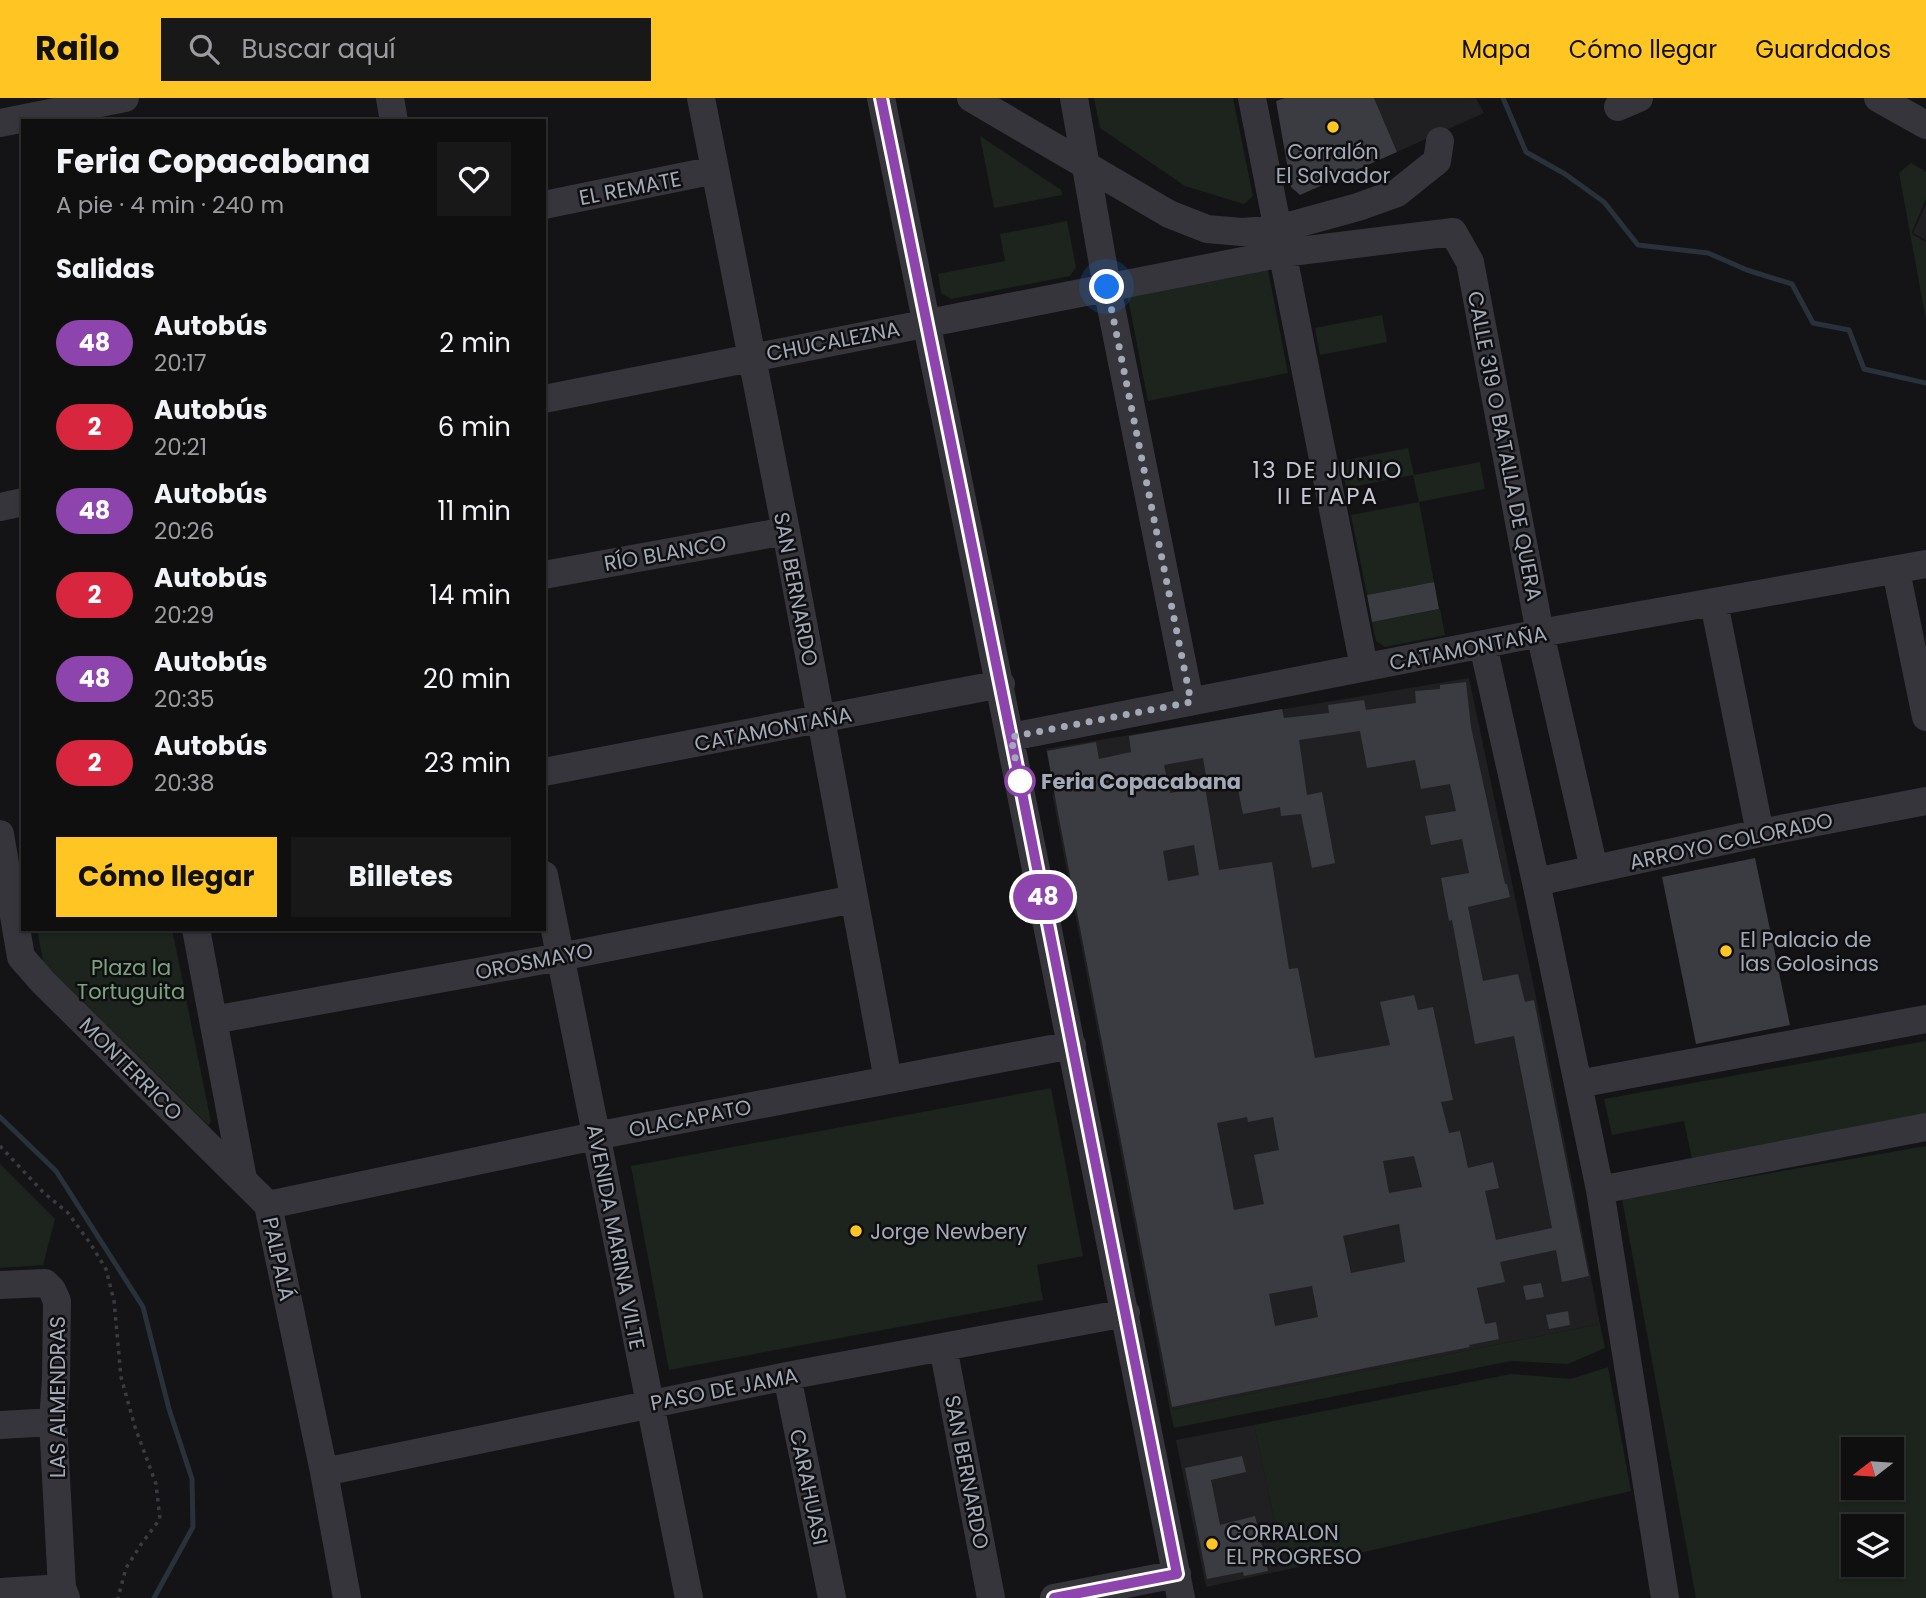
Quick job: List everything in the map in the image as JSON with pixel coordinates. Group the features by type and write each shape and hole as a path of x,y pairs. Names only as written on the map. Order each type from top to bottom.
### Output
{"street":[{"path":"42,118 125,98"},
{"path":"390,98 394,119"},
{"name":"SAN BERNARDO","path":"701,98 786,531 888,1080"},
{"path":"881,98 1001,684 1179,1586 1054,1598"},
{"path":"971,98 1169,214 1208,229 1242,232 1280,241 1397,193 1437,161 1440,141"},
{"path":"1074,98 1107,287 1191,702"},
{"path":"1252,98 1364,667"},
{"path":"1878,98 1926,125"},
{"path":"0,123 21,120"},
{"name":"EL REMATE","path":"546,205 715,170"},
{"name":"CHUCALEZNA","path":"546,398 1107,287 1280,241 1453,232"},
{"name":"CALLE 319 O BATALLA DE QUERA","path":"1453,232 1469,262 1540,633 1594,869"},
{"path":"0,507 21,502"},
{"name":"RÍO BLANCO","path":"546,575 786,531"},
{"name":"CATAMONTAÑA","path":"1011,737 1540,633 1926,564"},
{"path":"1896,571 1926,717"},
{"path":"1714,603 1760,834"},
{"path":"1483,645 1600,1190 1665,1598"},
{"name":"CATAMONTAÑA","path":"546,772 1001,684"},
{"name":"ARROYO COLORADO","path":"1536,882 1926,801"},
{"name":"MONTERRICO","path":"0,834 16,876 21,957 51,990 243,1179"},
{"name":"AVENIDA MARINA VILTE","path":"546,885 690,1598"},
{"name":"OROSMAYO","path":"213,1020 560,957 854,899"},
{"path":"196,931 243,1179"},
{"path":"1578,1084 1926,1019"},
{"name":"OLACAPATO","path":"268,1205 595,1136 1072,1045"},
{"path":"1600,1190 1926,1127"},
{"name":"PALPALÁ","path":"243,1179 268,1205 324,1472 347,1598"},
{"name":"LAS ALMENDRAS","path":"0,1286 45,1283 57,1301 57,1379 53,1422 64,1593"},
{"name":"PASO DE JAMA","path":"324,1472 787,1376 1126,1313"},
{"name":"SAN BERNARDO","path":"943,1347 991,1598"},
{"name":"CARAHUASI","path":"787,1376 832,1598"},
{"path":"0,1424 53,1422"},
{"path":"0,1592 64,1593"}],"path":[{"path":"0,1146 43,1192 68,1213 106,1269 114,1301 121,1377 135,1427 156,1484 160,1519 126,1568 118,1598"}],"shaded area":[{"path":"1374,98 1476,98 1484,113 1397,152"},
{"path":"1926,204 1926,240 1913,233"},
{"name":"Feria Copacabana","path":"1469,678 1536,997 1600,1324 1170,1410 1053,798 1046,749"},
{"path":"1254,1425 1285,1570 1206,1587 1176,1440"}],"green space":[{"path":"1094,98 1233,98 1253,196 1244,204 1185,186 1100,128"},
{"path":"980,136 1061,190 1062,195 994,208"},
{"path":"1911,163 1926,172 1926,199 1912,232 1926,242 1926,320 1899,173"},
{"path":"1067,221 1076,267 1070,276 951,299 941,293 938,274 1005,261 1000,234"},
{"path":"1268,270 1288,373 1148,401 1128,298"},
{"path":"1382,315 1387,342 1320,355 1315,328"},
{"path":"1408,448 1414,475 1480,462 1485,489 1419,502 1413,475 1346,488 1341,461"},
{"path":"1419,502 1434,582 1367,595 1351,515"},
{"path":"1440,609 1445,635 1385,647 1376,641 1372,622"},
{"name":"Plaza la Tortuguita","path":"37,931 172,931 211,1122 208,1125 43,961"},
{"path":"1926,1041 1926,1117 1692,1159 1684,1121 1612,1135 1604,1099"},
{"name":"Jorge Newbery","path":"1051,1088 1083,1256 1037,1265 1043,1300 669,1370 631,1166"},
{"path":"1926,1146 1926,1598 1696,1598 1622,1199"},
{"path":"0,1164 55,1219 43,1265 0,1268"},
{"path":"1600,1324 1605,1348 1568,1364 1511,1361 1174,1428 1170,1410"},
{"path":"1608,1367 1631,1491 1285,1570 1254,1425 1511,1374 1571,1379"}],"building":[{"name":"Corralón El Salvador","path":"1285,98 1374,98 1397,152 1300,195 1291,187 1276,101"},
{"path":"1434,582 1439,609 1372,622 1367,595"},
{"name":"Feria Copacabana","path":"1466,682 1471,727 1510,897 1468,907 1483,981 1518,974 1525,1002 1534,1000 1589,1276 1562,1282 1556,1250 1500,1262 1505,1282 1477,1288 1485,1324 1496,1322 1499,1339 1172,1407 1047,751 1096,742 1099,759 1131,752 1129,736 1282,709 1284,718 1329,713 1328,705 1364,700 1366,710 1416,703 1415,691 1440,689 1440,685","holes":["1360,731 1367,768 1415,760 1421,789 1450,784 1456,811 1425,816 1431,845 1462,839 1469,873 1441,878 1449,921 1452,920 1475,1044 1514,1036 1552,1228 1496,1240 1485,1191 1499,1188 1493,1162 1468,1168 1460,1131 1449,1133 1441,1102 1453,1100 1433,1007 1418,1010 1414,995 1380,1002 1390,1045 1315,1058 1298,968 1289,969 1272,862 1219,870 1205,787 1170,793 1164,765 1203,758 1208,788 1237,784 1243,814 1280,807 1281,816 1301,814 1312,868 1335,863 1322,792 1307,795 1299,740","1194,845 1199,875 1168,881 1163,851","1247,1117 1248,1122 1273,1117 1279,1150 1254,1155 1264,1204 1234,1210 1217,1123","1414,1156 1422,1187 1389,1193 1383,1161","1399,1224 1405,1262 1351,1273 1343,1236","1312,1286 1318,1317 1275,1326 1269,1294"]},
{"name":"El Palacio de las Golosinas","path":"1755,858 1790,1025 1696,1044 1662,877"},
{"path":"1541,1283 1544,1297 1526,1300 1523,1286"},
{"path":"1568,1311 1570,1325 1549,1329 1546,1315"},
{"path":"1242,1456 1246,1472 1211,1480 1220,1525 1255,1516 1268,1571 1244,1576 1243,1572 1207,1579 1185,1468"}],"waterway":[{"path":"1503,98 1526,152 1565,174 1604,202 1638,245 1708,253 1747,270 1792,284 1813,323 1849,330 1864,369 1926,383"},
{"path":"0,1117 56,1171 143,1307 169,1409 192,1479 193,1527 154,1598"}],"bus line":[{"name":"48","path":"881,98 1177,1574 1054,1598"}],"place":[{"name":"Corralón El Salvador","path":"1333,127"},
{"name":"Feria Copacabana","path":"1020,781"},
{"name":"El Palacio de las Golosinas","path":"1726,951"},
{"name":"Jorge Newbery","path":"856,1231"},
{"name":"CORRALON EL PROGRESO","path":"1212,1544"}],"district":[{"name":"13 DE JUNIO II ETAPA","path":"1328,483"}],"route":[{"path":"1020,781 1021,788 1011,737 1191,702 1107,287"}]}
